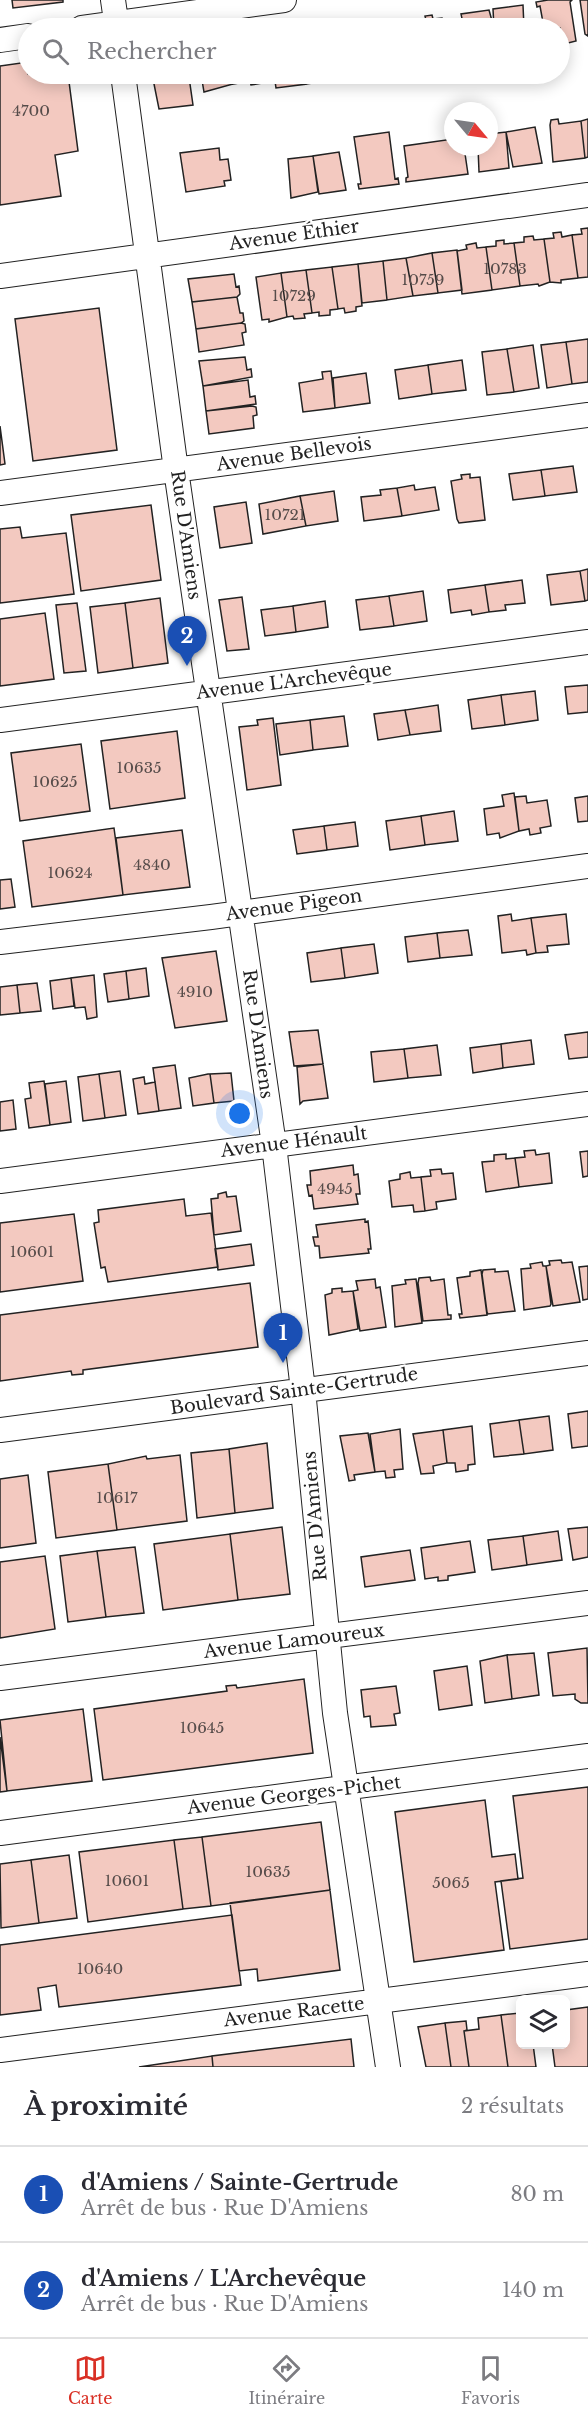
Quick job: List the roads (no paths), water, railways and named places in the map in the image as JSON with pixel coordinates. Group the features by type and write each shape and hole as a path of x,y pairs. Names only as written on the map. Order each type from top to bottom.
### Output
{"street":[{"path":"113,0 116,18"},
{"path":"168,18 284,0"},
{"path":"0,40 18,37"},
{"name":"Rue D'Amiens","path":"124,84 176,470 274,1145 303,1390 326,1637 388,2067"},
{"name":"Avenue Éthier","path":"0,276 588,195"},
{"name":"Avenue Bellevois","path":"0,493 588,415"},
{"name":"Avenue L'Archevêque","path":"0,720 588,642"},
{"name":"Avenue Pigeon","path":"0,942 211,917 588,866"},
{"name":"Avenue Hénault","path":"0,1180 588,1104"},
{"name":"Boulevard Sainte-Gertrude","path":"0,1430 588,1353"},
{"name":"Avenue Lamoureux","path":"0,1678 588,1603"},
{"name":"Avenue Georges-Pichet","path":"0,1833 588,1756"},
{"name":"Avenue Racette","path":"0,2049 588,1974"}],"place":[{"name":"d'Amiens / L'Archevêque","path":"187,666"},
{"name":"d'Amiens / Sainte-Gertrude","path":"283,1363"}]}
